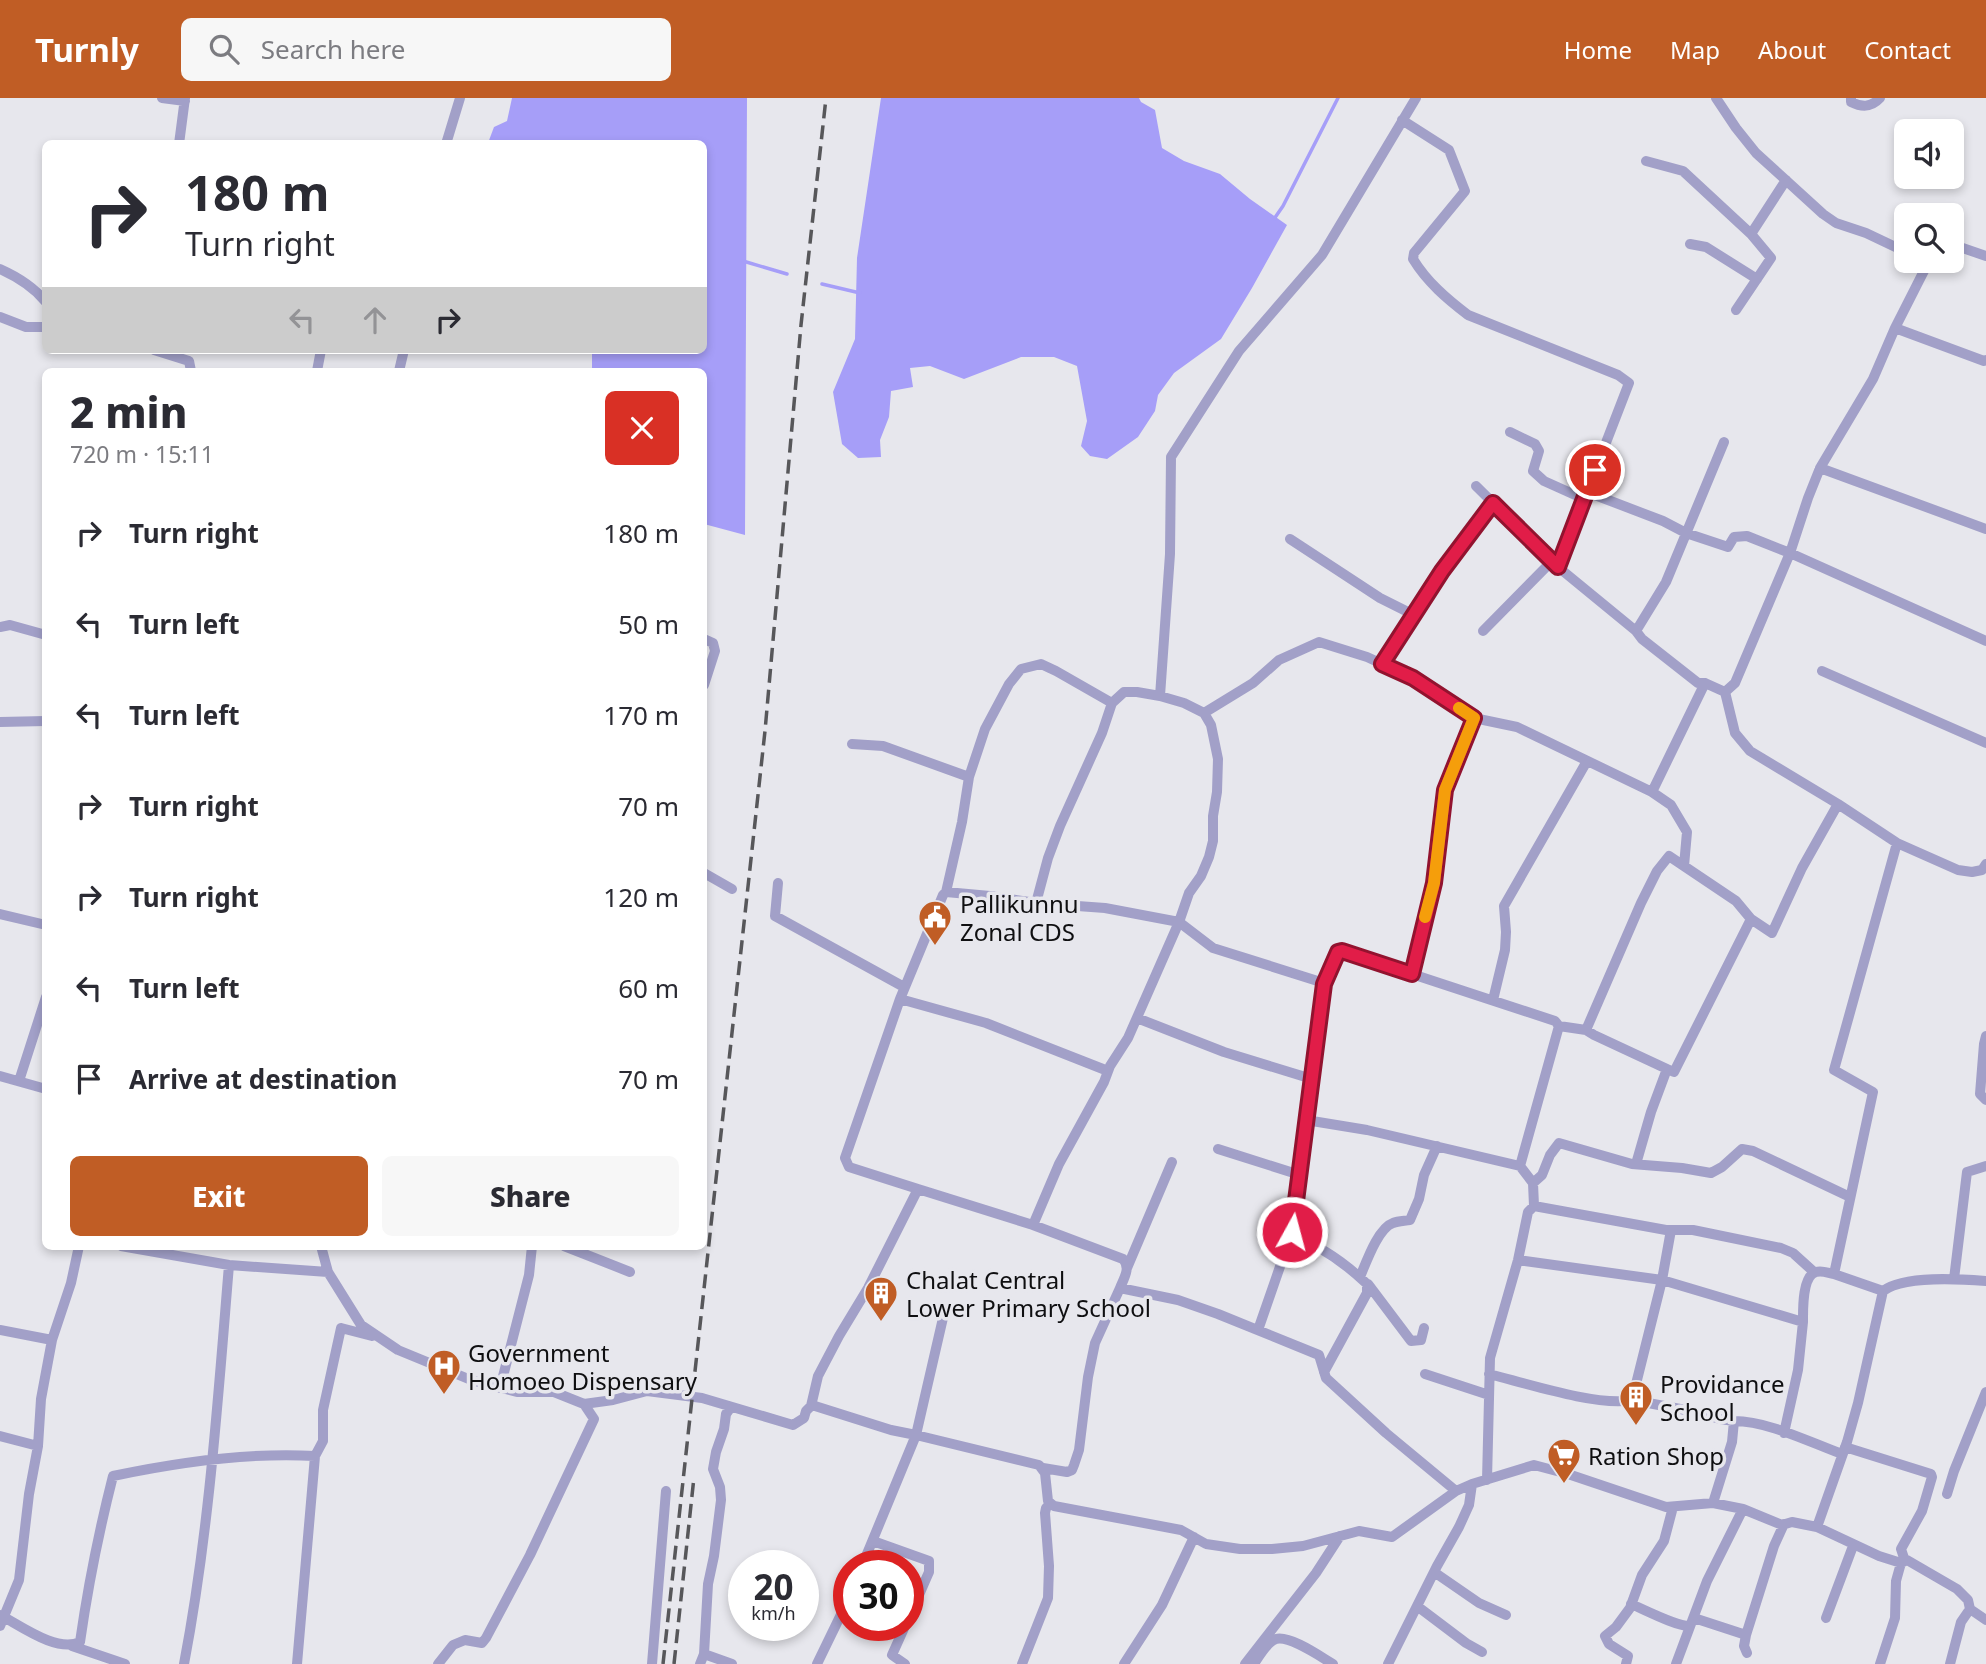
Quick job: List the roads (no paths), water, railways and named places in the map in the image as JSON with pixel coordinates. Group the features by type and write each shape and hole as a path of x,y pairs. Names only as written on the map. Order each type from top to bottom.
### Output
{"street":[{"path":"162,98 185,99 180,140"},
{"path":"447,140 460,98"},
{"path":"1160,696 1170,554 1171,457 1239,351 1322,255 1416,98"},
{"path":"1716,98 1756,153 1823,214 1836,223 1894,246"},
{"path":"1851,98 1851,102 1860,107 1871,105 1880,98"},
{"path":"1402,120 1449,150 1465,191 1414,253 1413,259 1420,271 1468,315 1618,375 1629,383 1586,495 1555,564 1483,631"},
{"path":"1646,161 1684,171 1751,234 1771,258 1736,310"},
{"path":"1751,234 1786,180"},
{"path":"1690,244 1706,247 1757,279"},
{"path":"1964,248 1986,256"},
{"path":"0,269 16,276 42,297"},
{"path":"1725,692 1735,683 1790,553 1820,468 1873,379 1922,273"},
{"path":"0,317 26,327 42,327"},
{"path":"1895,328 1986,360"},
{"path":"167,354 189,361 190,368"},
{"path":"1510,432 1535,444 1539,451 1533,471 1544,481 1663,521 1686,533 1728,547 1734,537 1747,536 1986,641"},
{"path":"1636,631 1666,582 1724,442"},
{"path":"1820,468 1986,529"},
{"path":"1476,486 1555,564 1636,631 1642,639 1698,683 1725,692"},
{"path":"1382,664 1442,571 1493,503"},
{"path":"1290,540 1380,598 1413,615"},
{"path":"0,627 10,625 42,634"},
{"path":"707,640 713,643 715,651 707,676"},
{"path":"1204,713 1252,683 1279,660 1319,642 1367,657 1413,678 1474,718 1517,727 1652,792 1671,805 1687,832 1684,866"},
{"path":"1112,703 1041,664 1021,669 1009,684 985,729 969,777 946,892 904,987 845,1158 849,1167 1033,1225 1123,1259 1127,1268"},
{"path":"1822,671 1986,743"},
{"path":"1652,792 1704,683"},
{"path":"1033,1225 1059,1164 1128,1038 1189,893 1205,866 1213,841 1218,759 1211,725 1204,713 1184,703 1138,692 1124,692 1112,703 1102,733 1048,858 1037,903"},
{"path":"1725,692 1735,733 1750,751 1838,804 1897,844 1958,870 1982,870 1986,864"},
{"path":"1412,974 1434,883 1445,790 1474,718"},
{"path":"0,722 42,721"},
{"path":"852,744 883,746 969,777"},
{"path":"1493,1000 1505,950 1504,905 1587,761"},
{"path":"1586,1030 1657,871 1669,856 1736,901 1751,919 1772,933 1802,869 1838,804"},
{"path":"1834,1274 1873,1091 1833,1070 1897,844"},
{"path":"707,875 732,889"},
{"path":"778,883 775,916 904,987"},
{"path":"946,892 1105,908 1179,922 1213,948 1324,984"},
{"path":"0,914 42,924"},
{"path":"1258,1330 1291,1236 1324,984 1338,952 1342,951 1493,1000 1555,1021 1559,1026 1586,1030 1674,1072 1751,919"},
{"path":"900,999 986,1023 1108,1071"},
{"path":"19,1081 42,1007"},
{"path":"1136,1018 1224,1052 1312,1079"},
{"path":"1520,1166 1559,1026"},
{"path":"1986,1036 1980,1094 1986,1100"},
{"path":"1636,1164 1651,1112 1668,1069"},
{"path":"0,1076 42,1088"},
{"path":"1306,1120 1367,1130 1520,1166 1533,1183 1534,1206 1528,1212 1518,1260 1490,1358 1487,1479"},
{"path":"1533,1183 1542,1175 1550,1155 1559,1143 1636,1164 1711,1173 1742,1149 1753,1151 1850,1197"},
{"path":"1324,1372 1367,1293 1364,1280 1379,1236 1391,1223 1410,1220 1419,1199 1424,1175 1437,1146"},
{"path":"1219,1149 1300,1175"},
{"path":"811,1406 891,1430 1068,1472 1074,1465 1079,1450 1095,1343 1121,1288 1172,1162"},
{"path":"1954,1279 1967,1172 1986,1166"},
{"path":"322,1250 328,1272 361,1325 398,1350 471,1380 517,1392 554,1392 584,1404 648,1391 702,1398 793,1424 804,1418 811,1406 818,1376 838,1336 868,1288 918,1189"},
{"path":"1534,1206 1671,1230 1693,1230 1781,1248 1793,1253 1814,1272"},
{"path":"1632,1400 1662,1280 1671,1230"},
{"path":"1291,1236 1307,1241 1338,1258 1364,1280 1411,1341 1421,1340 1424,1328"},
{"path":"78,1250 71,1283 52,1340 41,1399 38,1446 29,1494 19,1580 1,1619 62,1645 125,1664"},
{"path":"144,1250 229,1265 328,1272"},
{"path":"500,1388 528,1275 531,1250"},
{"path":"576,1250 630,1272"},
{"path":"1518,1260 1662,1280 1803,1322"},
{"path":"184,1664 213,1460 229,1265"},
{"path":"1784,1433 1798,1370 1809,1276 1814,1272 1834,1274 1884,1291"},
{"path":"1817,1527 1858,1403 1884,1291 1891,1285 1954,1279 1986,1281"},
{"path":"1121,1288 1178,1300 1319,1355 1326,1378 1386,1433 1457,1491"},
{"path":"869,1550 916,1435 943,1318"},
{"path":"297,1664 315,1455 323,1441 323,1410 341,1328 382,1339"},
{"path":"0,1331 52,1340"},
{"path":"1425,1374 1489,1395"},
{"path":"1489,1374 1574,1395 1620,1403 1632,1400 1720,1419 1762,1424 1784,1433 1931,1474 1926,1502 1901,1549 1903,1562 1896,1581 1895,1618 1880,1664"},
{"path":"1947,1494 1986,1392"},
{"path":"438,1664 453,1645 465,1640 482,1643 486,1638 530,1555 594,1419 584,1404"},
{"path":"731,1407 726,1414 713,1469 720,1487 720,1500 708,1584 702,1659 732,1664"},
{"path":"1713,1503 1732,1442 1734,1421"},
{"path":"0,1436 38,1446"},
{"path":"72,1646 80,1642 86,1597 113,1476 182,1463 286,1454 315,1455"},
{"path":"1043,1468 1048,1501 1058,1508 1181,1530 1206,1544 1240,1549 1303,1546 1359,1531 1392,1537 1457,1491 1534,1465 1666,1507 1713,1503 1742,1509 1784,1524 1792,1522 1817,1527 1853,1546 1903,1562 1907,1560 1957,1589 1968,1600 1970,1609 1986,1620"},
{"path":"1388,1664 1459,1527 1469,1505 1472,1484"},
{"path":"652,1664 666,1491"},
{"path":"1022,1664 1048,1598 1049,1566 1045,1513 1050,1504"},
{"path":"1626,1664 1628,1656 1609,1644 1605,1636 1622,1620 1631,1604 1642,1575 1664,1541 1673,1507"},
{"path":"1676,1664 1707,1581 1742,1509"},
{"path":"1746,1653 1746,1635 1770,1555 1784,1524"},
{"path":"1245,1664 1309,1582 1340,1536"},
{"path":"1124,1664 1162,1605 1194,1537"},
{"path":"873,1541 898,1550"},
{"path":"1826,1618 1853,1546"},
{"path":"924,1559 929,1561 929,1572 924,1583"},
{"path":"1434,1572 1479,1603 1506,1615"},
{"path":"1631,1604 1687,1627 1692,1622"},
{"path":"1417,1606 1482,1652"},
{"path":"1950,1664 1961,1622 1970,1609"},
{"path":"1692,1622 1746,1635"},
{"path":"817,1664 833,1631"},
{"path":"1254,1664 1267,1646 1276,1639 1284,1639 1309,1649 1331,1663"},
{"path":"898,1641 892,1655 905,1664"}],"waterway":[{"path":"1274,219 1338,98"},
{"path":"743,261 787,274"},
{"path":"822,284 860,293"}],"railway":[{"path":"663,1664 765,731 801,325 826,98"},
{"path":"674,1664 694,1477"}],"place":[{"name":"Pallikunnu Zonal CDS","path":"935,947"},
{"name":"Chalat Central Lower Primary School","path":"881,1323"},
{"name":"Government Homoeo Dispensary","path":"444,1396"},
{"name":"Providance School","path":"1636,1427"},
{"name":"Ration Shop","path":"1564,1485"}]}
